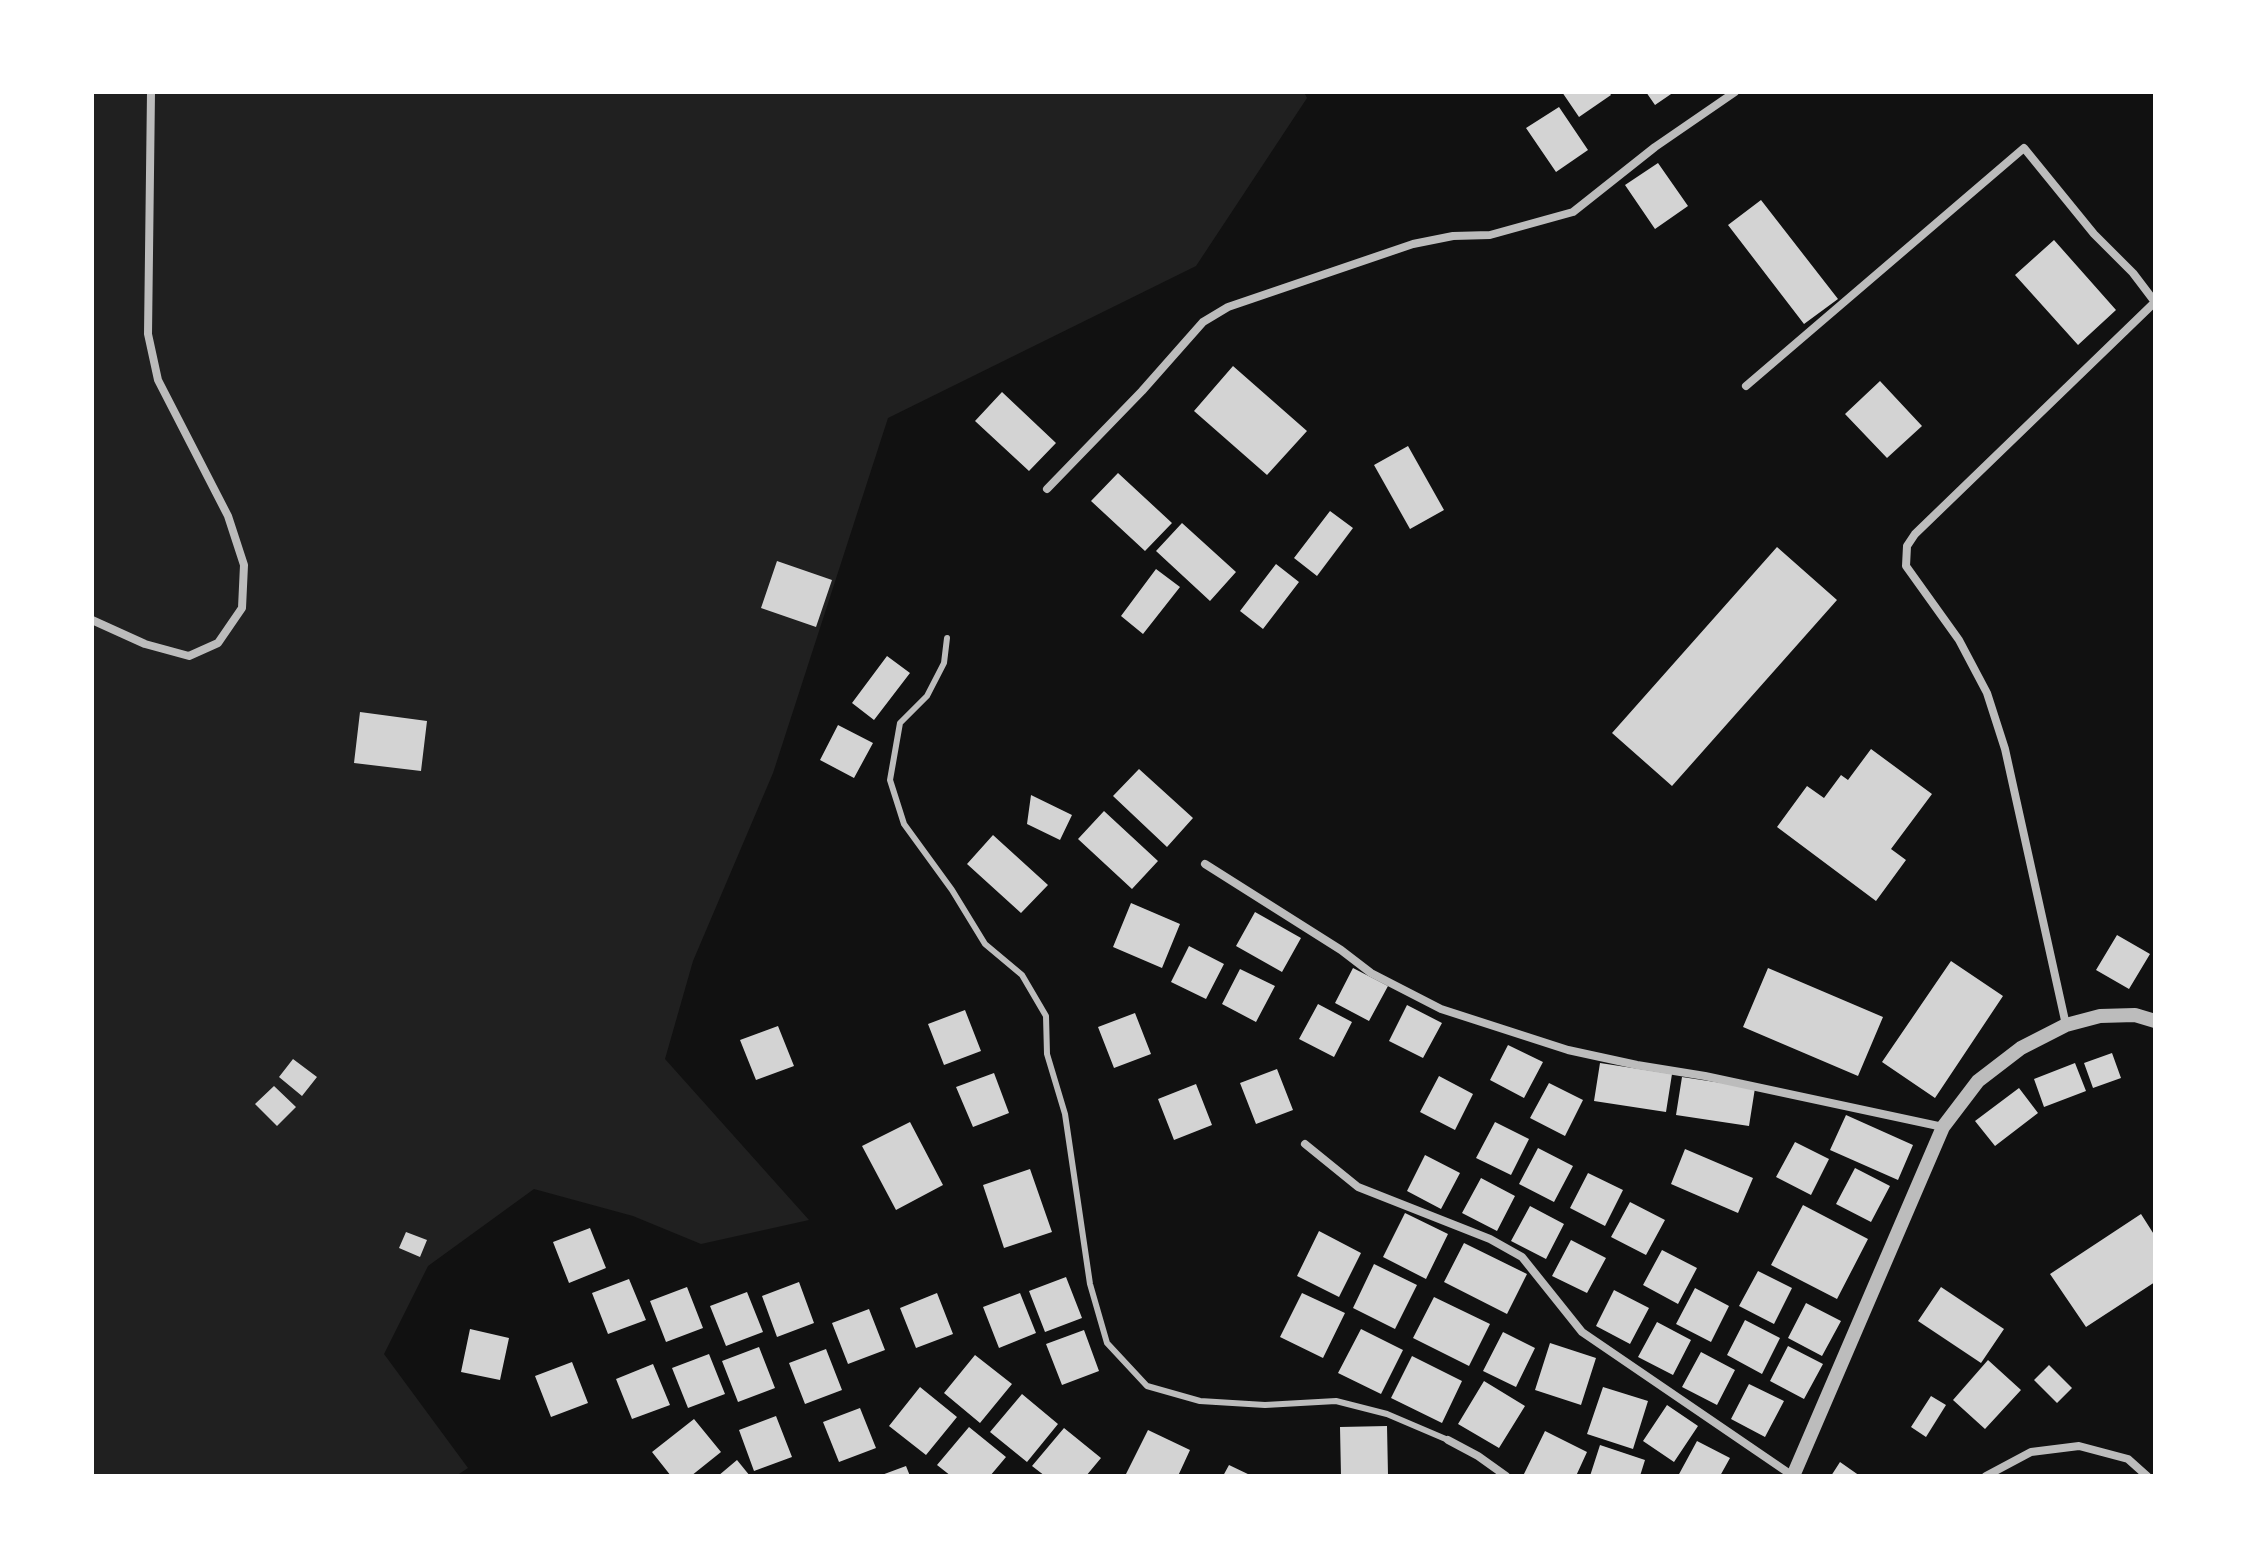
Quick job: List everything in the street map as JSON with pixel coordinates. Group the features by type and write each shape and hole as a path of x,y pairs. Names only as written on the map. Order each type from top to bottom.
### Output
{"street":[{"path":"92,620 145,644 189,656 218,643 242,608 244,565 228,516 158,380 148,334 151,92"},
{"path":"1047,489 1142,391 1203,322 1228,307 1413,244 1453,236 1490,235 1573,212 1655,147 1735,92"},
{"path":"1746,386 2024,148 2094,234 2133,273 2155,302 1915,534 1907,546 1906,566 1959,640 1987,693 2005,749 2066,1025"},
{"path":"1205,864 1341,950 1371,973 1441,1009 1568,1050 1943,1127"},
{"path":"1305,1144 1358,1187 1490,1239 1522,1257 1582,1332 1793,1476 1943,1127 1978,1081 2021,1048 2066,1025 2100,1016 2135,1015 2155,1021"},
{"path":"1448,1440 1506,1476"},
{"path":"1986,1476 2031,1452 2079,1446 2128,1459 2147,1476"}],"lane":[{"path":"947,638 944,663 927,696 900,723 890,780 904,824 958,899 985,944 1022,975 1046,1016 1047,1054 1065,1114 1090,1284 1107,1343 1147,1386 1161,1390 1200,1401 1226,1403 1265,1405 1336,1401 1387,1414 1448,1440"}],"shaded area":[{"path":"92,92 1304,92 1307,98 1196,266 888,418 773,773 693,961 665,1059 809,1220 701,1244 633,1216 534,1189 428,1266 384,1354 468,1468 456,1476 92,1476"}],"building":[{"path":"1562,92 1609,92 1611,95 1579,117"},
{"path":"1646,92 1674,92 1655,105"},
{"path":"1559,107 1588,150 1556,172 1526,128"},
{"path":"1658,163 1688,206 1655,229 1625,185"},
{"path":"1761,200 1838,299 1804,324 1728,225"},
{"path":"2054,240 2116,310 2078,345 2015,275"},
{"path":"1233,366 1307,431 1267,475 1194,411"},
{"path":"1880,381 1922,426 1887,458 1845,414"},
{"path":"1002,392 1056,443 1029,471 975,421"},
{"path":"1408,446 1444,510 1410,529 1374,465"},
{"path":"1118,473 1172,523 1145,551 1091,501"},
{"path":"1330,511 1353,528 1317,576 1294,558"},
{"path":"1182,523 1236,572 1210,601 1156,551"},
{"path":"1777,547 1837,600 1672,786 1612,733"},
{"path":"777,561 832,580 816,627 761,608"},
{"path":"1276,564 1299,582 1263,629 1240,611"},
{"path":"1156,569 1180,587 1143,634 1121,616"},
{"path":"887,656 910,673 874,720 852,703"},
{"path":"360,712 427,721 421,771 354,763"},
{"path":"838,725 873,743 854,778 820,760"},
{"path":"1871,749 1932,794 1891,849 1906,860 1876,901 1777,827 1807,786 1824,798 1841,775 1848,780"},
{"path":"1139,769 1193,818 1167,847 1113,796"},
{"path":"1031,795 1072,815 1060,840 1027,824"},
{"path":"1104,811 1158,861 1132,889 1078,839"},
{"path":"993,835 1048,885 1021,913 967,864"},
{"path":"1131,903 1180,924 1162,968 1113,947"},
{"path":"1255,912 1301,938 1282,972 1236,946"},
{"path":"2117,935 2150,954 2129,989 2096,970"},
{"path":"1189,946 1224,964 1206,999 1171,982"},
{"path":"1951,961 2003,996 1935,1098 1882,1062"},
{"path":"1353,968 1388,986 1369,1021 1335,1003"},
{"path":"1768,968 1883,1017 1858,1076 1743,1027"},
{"path":"1240,969 1275,986 1256,1022 1222,1004"},
{"path":"1318,1004 1352,1022 1334,1057 1299,1039"},
{"path":"1407,1005 1442,1023 1423,1058 1389,1041"},
{"path":"965,1010 981,1051 944,1065 928,1024"},
{"path":"1135,1013 1151,1054 1114,1068 1098,1027"},
{"path":"778,1026 794,1066 756,1080 740,1040"},
{"path":"1508,1045 1543,1062 1524,1098 1490,1080"},
{"path":"2112,1053 2121,1078 2093,1088 2084,1063"},
{"path":"293,1059 317,1077 302,1096 279,1077"},
{"path":"1600,1063 1672,1074 1666,1112 1594,1101"},
{"path":"2075,1063 2086,1091 2044,1107 2034,1079"},
{"path":"1277,1069 1293,1110 1256,1124 1240,1083"},
{"path":"994,1073 1009,1113 973,1127 956,1087"},
{"path":"1439,1076 1473,1094 1455,1130 1420,1112"},
{"path":"1682,1077 1755,1088 1749,1126 1676,1115"},
{"path":"1549,1083 1583,1100 1565,1136 1530,1118"},
{"path":"1196,1084 1212,1125 1174,1140 1158,1099"},
{"path":"274,1086 296,1107 277,1126 255,1104"},
{"path":"2019,1088 2038,1113 1995,1146 1975,1121"},
{"path":"1846,1115 1913,1145 1898,1180 1830,1150"},
{"path":"910,1122 943,1185 896,1210 862,1146"},
{"path":"1495,1122 1529,1139 1511,1175 1476,1158"},
{"path":"1795,1142 1829,1159 1811,1195 1776,1177"},
{"path":"1538,1148 1573,1166 1554,1202 1519,1184"},
{"path":"1685,1149 1753,1178 1738,1213 1671,1184"},
{"path":"1425,1155 1460,1173 1441,1209 1407,1191"},
{"path":"1855,1168 1890,1186 1871,1222 1836,1204"},
{"path":"1030,1169 1052,1232 1004,1248 983,1185"},
{"path":"1588,1173 1623,1190 1605,1226 1570,1208"},
{"path":"1481,1178 1515,1196 1497,1231 1462,1213"},
{"path":"1630,1202 1665,1220 1646,1255 1611,1237"},
{"path":"1803,1205 1868,1239 1837,1299 1771,1265"},
{"path":"1530,1206 1564,1224 1546,1259 1511,1241"},
{"path":"1405,1213 1448,1234 1426,1279 1383,1257"},
{"path":"2141,1214 2155,1236 2155,1282 2086,1327 2050,1274"},
{"path":"590,1228 606,1268 569,1283 553,1242"},
{"path":"1319,1231 1361,1253 1339,1297 1297,1276"},
{"path":"406,1232 427,1240 420,1257 399,1248"},
{"path":"1571,1240 1606,1258 1587,1293 1552,1276"},
{"path":"1464,1243 1527,1274 1507,1314 1444,1282"},
{"path":"1662,1250 1697,1268 1678,1304 1643,1285"},
{"path":"1374,1264 1417,1285 1395,1329 1353,1308"},
{"path":"1758,1271 1792,1288 1774,1324 1739,1306"},
{"path":"1066,1277 1082,1318 1045,1332 1029,1291"},
{"path":"629,1279 646,1320 608,1334 592,1293"},
{"path":"799,1282 814,1323 777,1337 762,1296"},
{"path":"687,1287 703,1328 666,1342 650,1301"},
{"path":"1941,1287 2004,1329 1981,1363 1918,1321"},
{"path":"1695,1288 1729,1306 1711,1342 1676,1324"},
{"path":"1614,1290 1649,1308 1630,1344 1596,1326"},
{"path":"747,1292 763,1332 726,1346 710,1306"},
{"path":"937,1293 953,1334 916,1348 900,1308"},
{"path":"1020,1293 1036,1333 999,1348 983,1307"},
{"path":"1302,1293 1345,1313 1323,1358 1280,1337"},
{"path":"1434,1297 1490,1324 1469,1366 1413,1338"},
{"path":"1806,1303 1841,1321 1822,1356 1788,1338"},
{"path":"869,1309 885,1350 848,1364 832,1323"},
{"path":"1745,1320 1780,1338 1762,1374 1727,1355"},
{"path":"1657,1322 1691,1340 1673,1375 1638,1357"},
{"path":"470,1329 509,1338 500,1380 461,1372"},
{"path":"1361,1329 1403,1350 1381,1394 1338,1373"},
{"path":"1084,1330 1099,1371 1062,1385 1046,1344"},
{"path":"1503,1332 1535,1348 1516,1387 1483,1371"},
{"path":"1550,1343 1596,1358 1581,1405 1535,1390"},
{"path":"1788,1346 1823,1364 1804,1399 1770,1381"},
{"path":"759,1347 775,1388 738,1402 722,1361"},
{"path":"826,1349 842,1390 805,1404 789,1363"},
{"path":"1701,1352 1735,1370 1717,1405 1682,1387"},
{"path":"709,1354 725,1394 688,1408 672,1368"},
{"path":"975,1355 1012,1384 980,1423 944,1393"},
{"path":"1412,1356 1462,1381 1442,1423 1391,1398"},
{"path":"1988,1360 2021,1390 1985,1429 1953,1400"},
{"path":"572,1362 588,1403 551,1417 535,1376"},
{"path":"653,1364 670,1405 632,1419 616,1379"},
{"path":"2049,1365 2072,1388 2057,1403 2034,1380"},
{"path":"1484,1381 1525,1406 1499,1448 1458,1424"},
{"path":"1749,1384 1784,1401 1765,1437 1731,1419"},
{"path":"920,1387 957,1417 926,1455 889,1426"},
{"path":"1603,1387 1648,1401 1633,1449 1587,1434"},
{"path":"1022,1394 1058,1424 1027,1462 990,1432"},
{"path":"1931,1396 1946,1405 1926,1437 1911,1427"},
{"path":"1667,1405 1698,1426 1674,1462 1643,1441"},
{"path":"860,1408 876,1448 839,1462 823,1422"},
{"path":"776,1416 792,1457 754,1471 739,1430"},
{"path":"694,1419 721,1452 691,1476 671,1476 652,1452"},
{"path":"1387,1426 1388,1475 1341,1476 1340,1427"},
{"path":"969,1427 1006,1457 990,1476 951,1476 937,1465"},
{"path":"1064,1428 1101,1458 1086,1476 1045,1476 1032,1466"},
{"path":"1148,1430 1190,1450 1178,1476 1126,1474"},
{"path":"1545,1431 1587,1452 1576,1476 1523,1476"},
{"path":"1697,1441 1730,1458 1720,1476 1678,1476"},
{"path":"1600,1445 1645,1460 1640,1476 1590,1476"},
{"path":"737,1460 750,1476 718,1476"},
{"path":"1840,1462 1860,1476 1831,1476"},
{"path":"1229,1465 1252,1476 1223,1476"},
{"path":"906,1466 910,1476 879,1476"}]}
